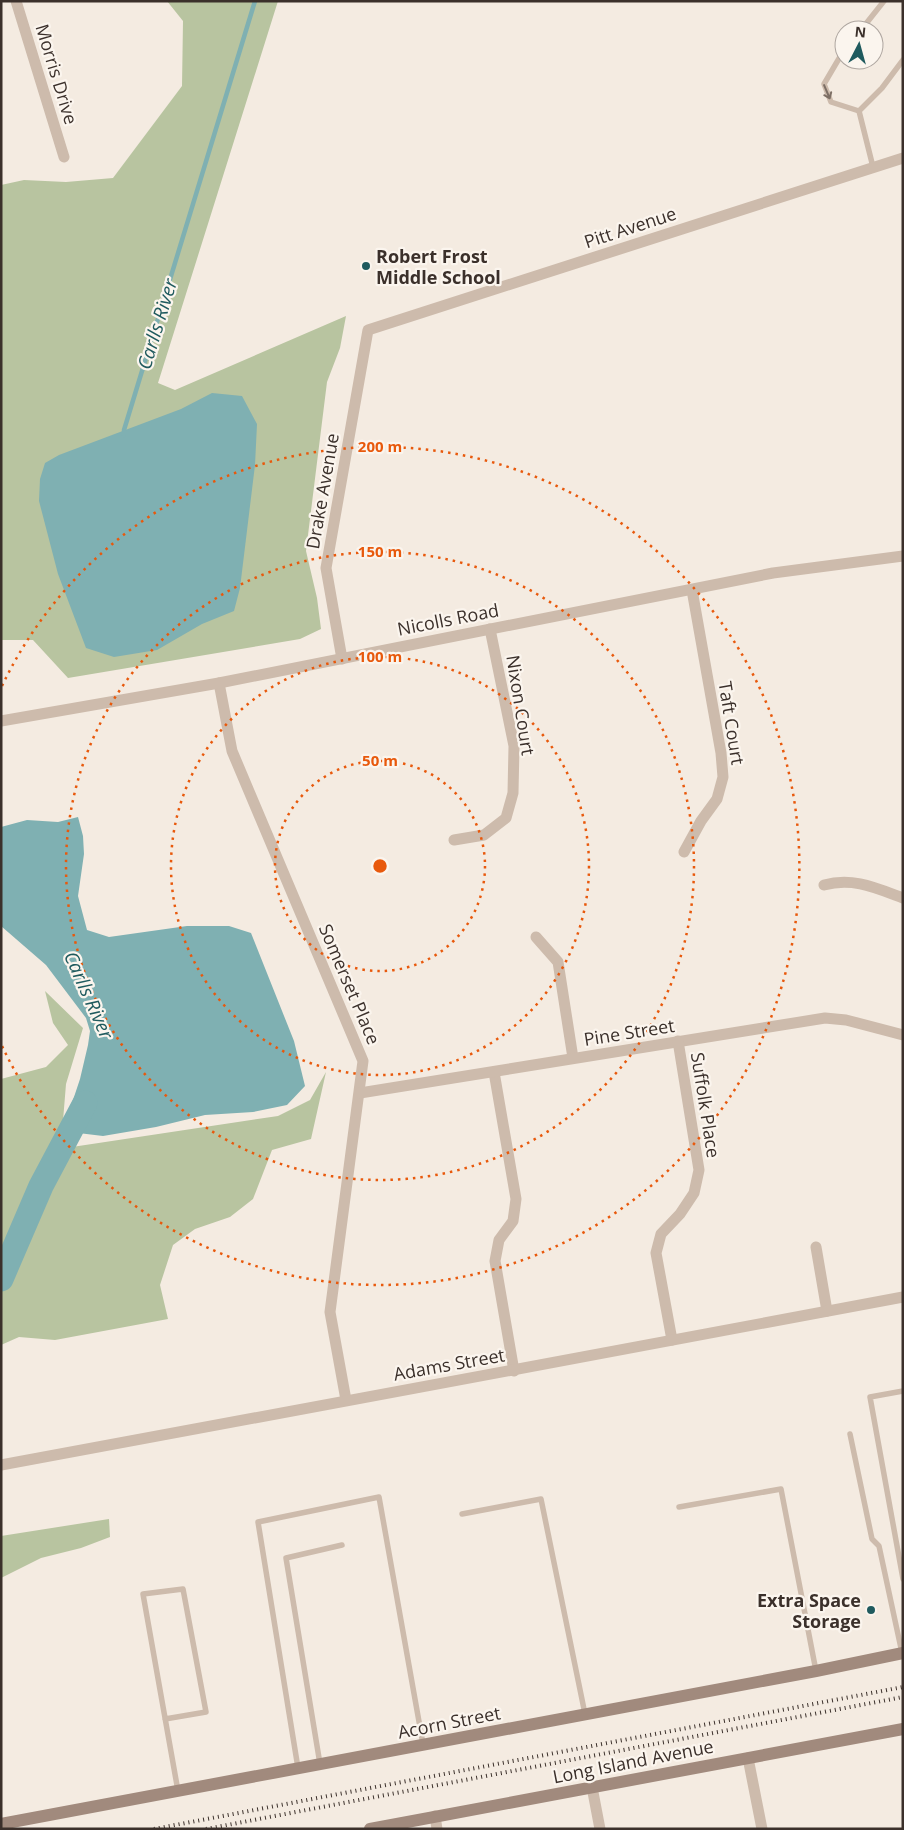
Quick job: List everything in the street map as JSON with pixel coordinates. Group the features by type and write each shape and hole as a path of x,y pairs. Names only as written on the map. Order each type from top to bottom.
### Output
{"street":[{"name":"Morris Drive","path":"16,1 64,157"},
{"name":"Pitt Avenue","path":"368,330 903,158"},
{"name":"Drake Avenue","path":"342,659 326,568 368,330"},
{"name":"Nicolls Road","path":"1,721 342,659 773,573 903,556"},
{"name":"Taft Court","path":"684,852 701,821 717,799 723,777 721,753 692,590"},
{"name":"Nixon Court","path":"454,840 484,835 506,818 513,793 514,746 490,629"},
{"name":"Somerset Place","path":"219,682 232,751 363,1061 330,1312 346,1400"},
{"path":"824,885 857,882 903,898"},
{"path":"536,937 558,962 573,1058"},
{"name":"Pine Street","path":"360,1093 825,1018 846,1020 903,1035"},
{"name":"Suffolk Place","path":"672,1340 656,1253 661,1234 680,1214 694,1193 699,1170 678,1041"},
{"path":"494,1072 516,1199 513,1221 499,1240 495,1261 514,1371"},
{"path":"816,1247 827,1311"},
{"name":"Adams Street","path":"1,1465 346,1400 514,1371 903,1297"},
{"name":"Acorn Street","path":"1,1824 816,1671 902,1653"},
{"name":"Long Island Avenue","path":"370,1829 436,1823 592,1787 903,1728"},
{"path":"748,1758 762,1829"},
{"path":"592,1787 600,1829"}],"lane":[{"path":"869,20 884,1"},
{"path":"859,112 882,88 903,60"},
{"path":"834,67 824,84 831,102 859,112"},
{"path":"859,112 872,167"},
{"path":"903,1391 870,1397 903,1579"},
{"path":"850,1434 872,1539 880,1546 902,1653"},
{"path":"679,1507 780,1489 816,1671"},
{"path":"298,1768 258,1522 379,1497 423,1744"},
{"path":"462,1514 541,1499 585,1714"},
{"path":"320,1764 286,1558 342,1545"},
{"path":"165,1719 206,1712 183,1589 143,1594 165,1719 178,1791"}],"green space":[{"path":"167,1 278,1 158,383 175,390 346,316 340,348 327,382 306,551 317,598 321,629 300,639 68,678 33,640 1,640 1,185 24,180 66,182 113,178 182,86 183,21"},
{"path":"45,991 83,1028 66,1084 62,1133 55,1145 72,1147 278,1116 310,1100 326,1072 311,1139 272,1150 253,1199 230,1217 195,1229 173,1245 160,1285 168,1319 55,1340 19,1337 1,1345 1,1079 46,1067 68,1045 53,1023"},
{"path":"109,1519 110,1537 81,1548 41,1558 1,1578 1,1536"}],"water":[{"path":"212,393 242,396 257,424 255,465 240,588 234,611 202,624 157,650 114,657 86,648 58,574 39,501 40,479 45,463 59,455 181,409"},
{"path":"78,817 83,836 84,854 78,896 87,930 109,937 187,926 229,926 251,933 294,1041 305,1086 287,1105 253,1112 205,1115 156,1127 103,1136 70,1132 68,1115 80,1079 90,1031 86,1018 46,965 1,926 1,827 27,820 58,822"}],"waterway":[{"name":"Carlls River","path":"124,435 255,1"},
{"name":"Carlls River","path":"1,1279 41,1186 85,1103"}],"railway":[{"path":"154,1829 903,1687"},
{"path":"206,1829 903,1697"}],"place":[{"name":"Robert Frost Middle School","path":"366,266"},
{"name":"Extra Space Storage","path":"871,1610"}]}
